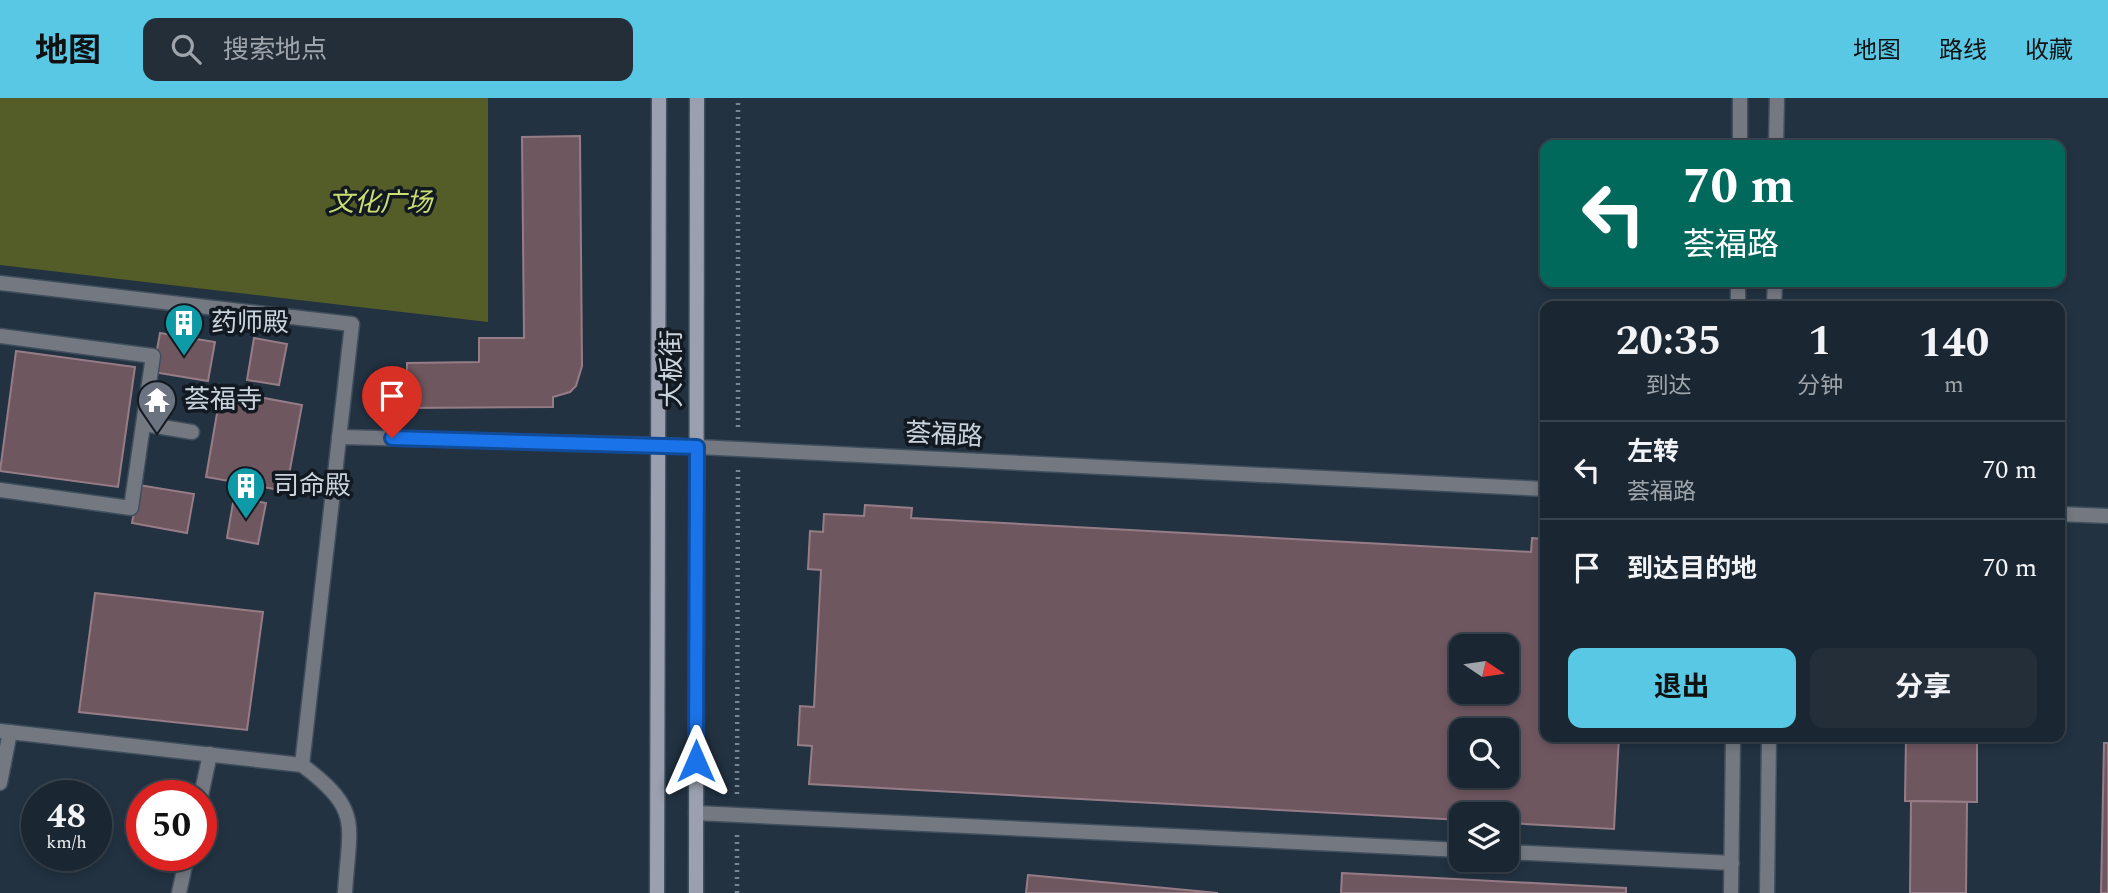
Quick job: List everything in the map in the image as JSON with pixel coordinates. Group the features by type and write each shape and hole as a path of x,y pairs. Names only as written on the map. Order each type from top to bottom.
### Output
{"main road":[{"name":"大板街","path":"657,893 659,98"},
{"name":"大板街","path":"696,893 697,98"}],"street":[{"path":"1740,98 1740,140"},
{"path":"1776,140 1777,98"},
{"path":"0,283 352,324 302,765"},
{"path":"0,337 153,356 131,508 0,490"},
{"path":"144,424 192,432"},
{"name":"荟福路","path":"339,437 658,445 1540,489"},
{"path":"2065,514 2108,516"},
{"path":"0,783 5,732 302,765 332,788 350,814 345,893"},
{"path":"1731,893 1733,742"},
{"path":"1768,893 1769,742"},
{"path":"204,780 210,754"},
{"path":"696,813 1449,849"},
{"path":"1519,853 1732,863"},
{"path":"179,893 184,871"}],"path":[{"path":"737,893 738,98"}],"green space":[{"name":"文化广场","path":"0,98 488,98 488,322 0,265"}],"building":[{"path":"580,136 582,366 576,386 570,392 553,397 553,407 407,408 407,363 479,362 479,338 524,338 522,137"},
{"name":"药师殿","path":"160,333 215,342 208,381 153,372"},
{"path":"254,338 287,344 279,385 247,380"},
{"path":"16,351 135,367 118,487 0,471"},
{"path":"221,390 302,405 286,491 206,477"},
{"path":"139,485 194,494 187,533 132,523"},
{"name":"司命殿","path":"234,497 266,503 258,544 227,538"},
{"path":"865,505 912,508 911,518 1531,552 1532,538 1540,539 1540,742 1619,742 1614,829 1519,824 1519,802 1449,802 1449,819 809,784 812,746 798,745 800,706 814,707 821,570 808,569 810,531 823,532 824,514 864,516"},
{"path":"95,593 263,612 247,730 79,712"},
{"path":"1906,742 1977,742 1977,802 1905,801"},
{"path":"2104,743 2108,743 2108,893 2101,893"},
{"path":"1911,801 1967,802 1966,893 1910,893"},
{"path":"1342,873 1626,888 1626,893 1341,893"},
{"path":"1028,875 1218,893 1026,893"}],"place":[{"name":"药师殿","path":"184,357"},
{"name":"荟福寺","path":"157,434"},
{"name":"司命殿","path":"246,520"}],"route":[{"path":"392,438 697,447 696,761"}]}
